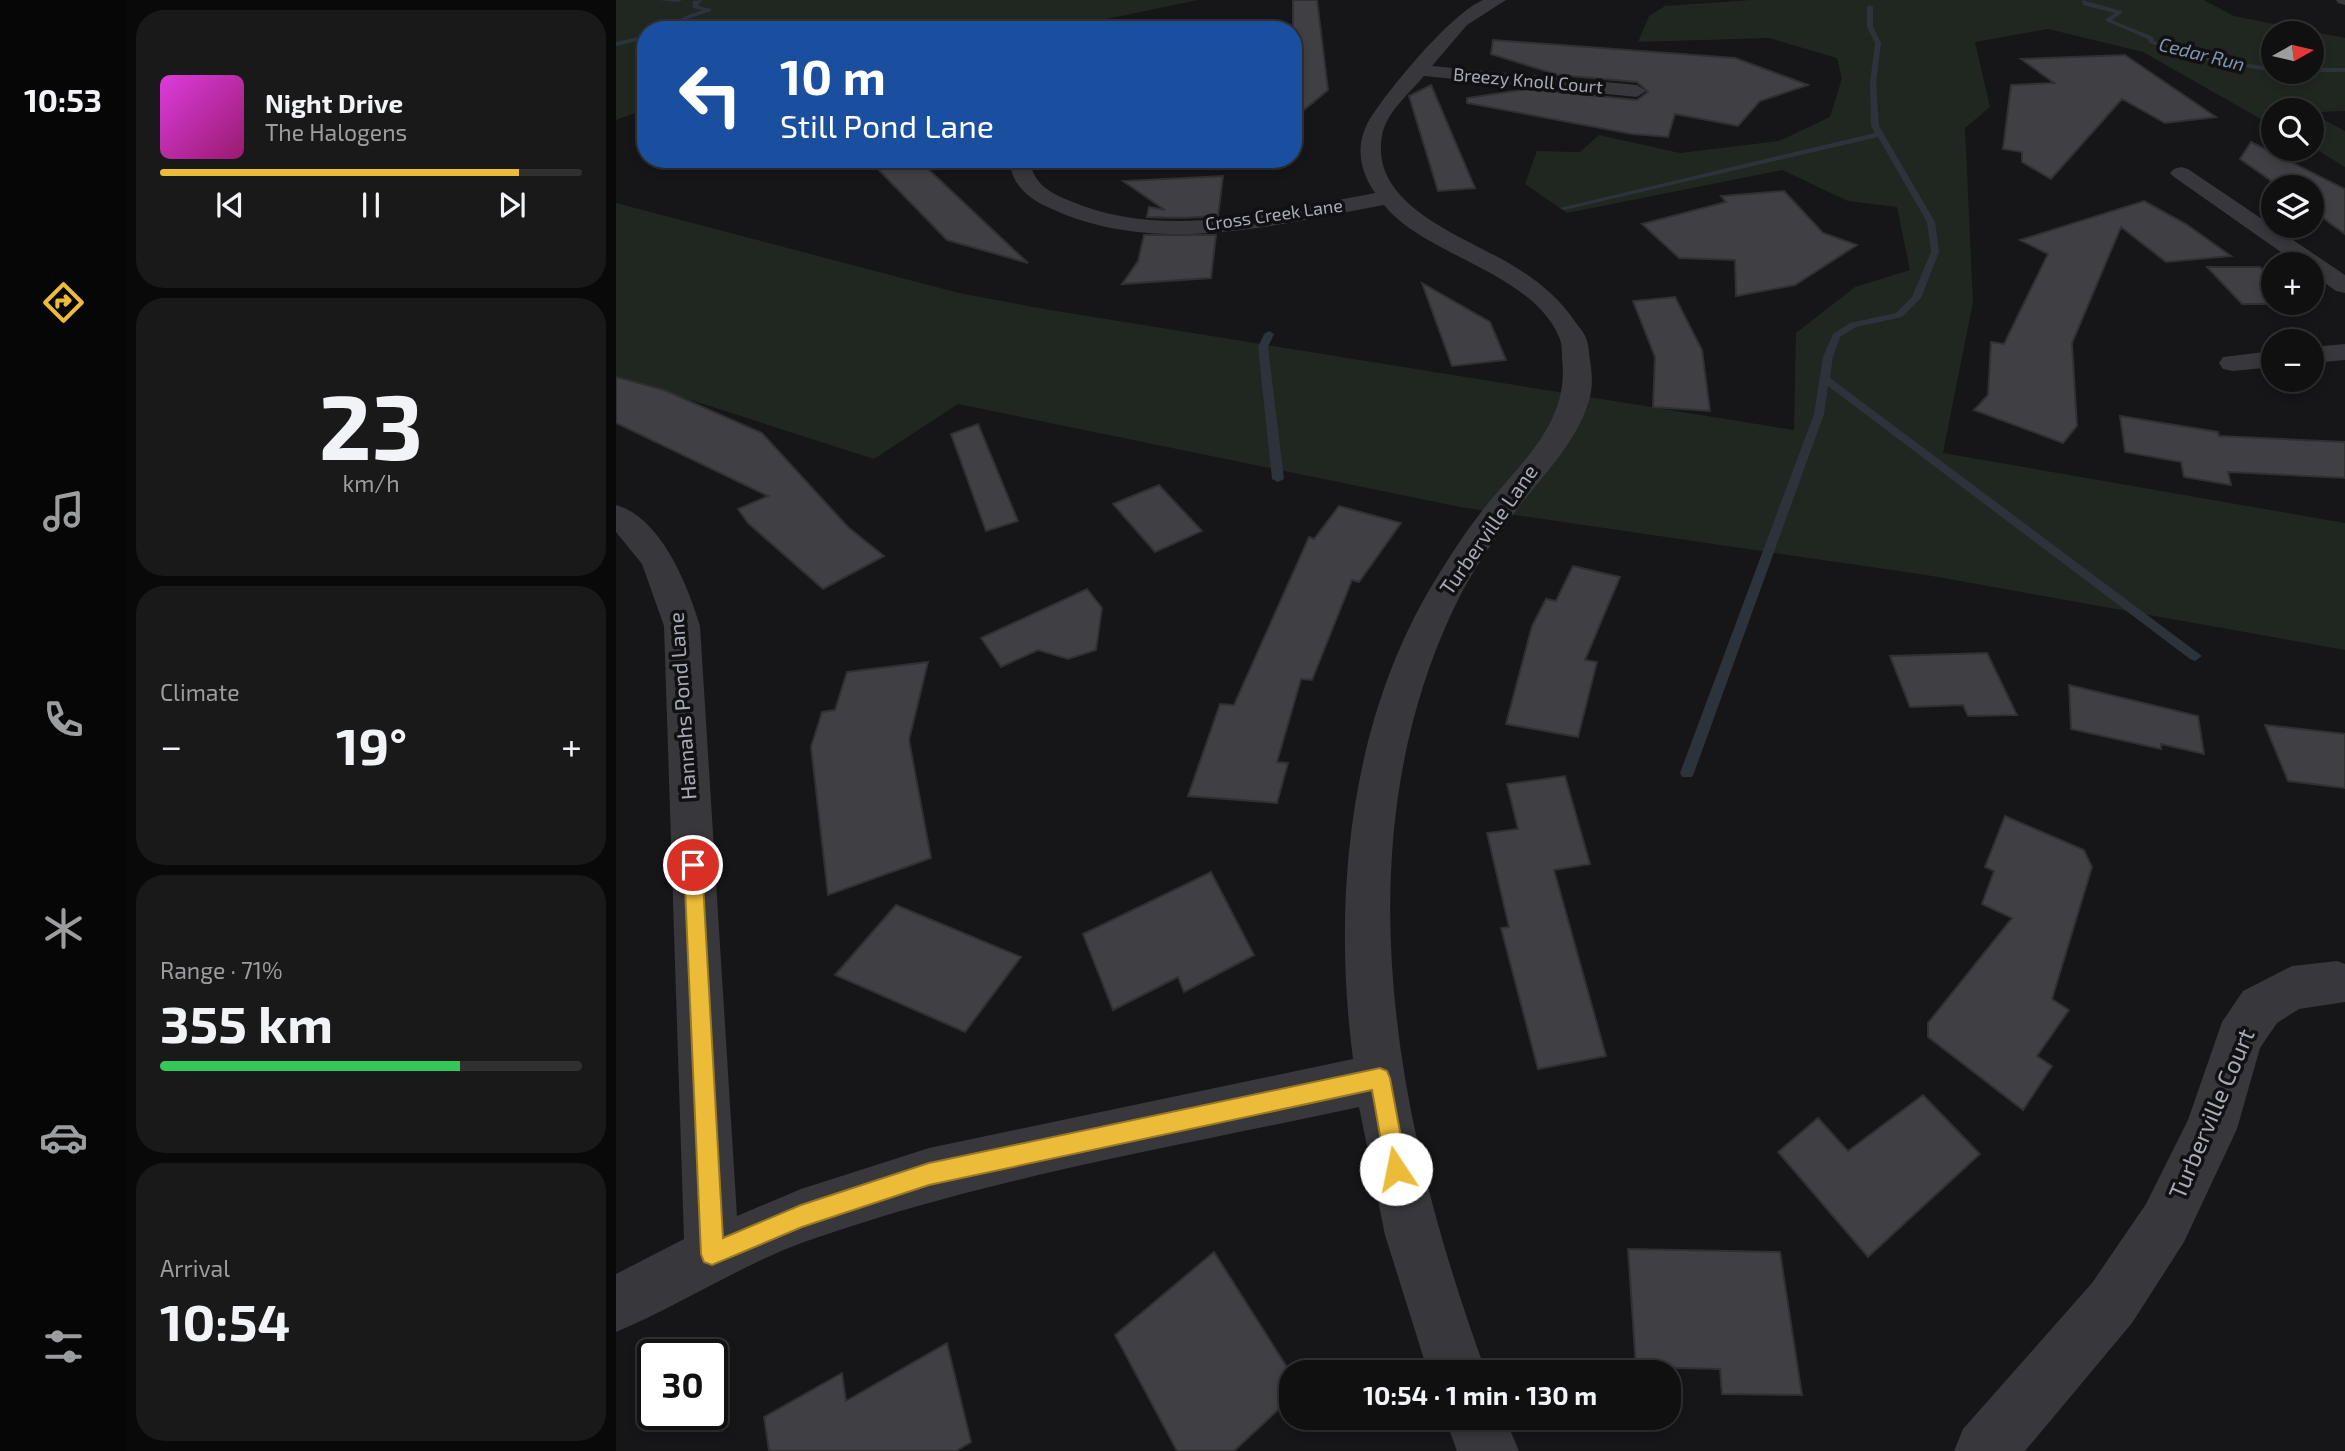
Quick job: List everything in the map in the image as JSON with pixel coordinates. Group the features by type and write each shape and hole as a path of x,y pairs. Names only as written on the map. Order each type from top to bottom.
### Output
{"street":[{"name":"Turberville Lane","path":"1453,1360 1401,1191 1380,1078 1370,976 1370,866 1380,775 1399,697 1425,629 1458,568 1568,421 1579,378 1577,352 1568,329 1539,293 1517,276 1415,220 1388,197 1372,169 1369,152 1371,135 1379,118 1419,70 1472,11 1498,0"},
{"name":"Breezy Knoll Court","path":"1419,70 1637,91"},
{"name":"Cross Creek Lane","path":"1022,168 1025,180 1053,203 1102,219 1137,224 1174,226 1249,222 1388,197"},
{"path":"2181,173 2345,286"},
{"path":"2324,354 2345,352"},
{"path":"2233,363 2261,360"},
{"name":"Hannahs Pond Lane","path":"616,515 630,526 656,558 675,597 682,626 712,1254"},
{"name":"Turberville Court","path":"1984,1451 2112,1303 2165,1223 2211,1129 2239,1038 2260,1007 2292,988 2337,983"},
{"path":"616,1304 712,1254 801,1216 929,1174 1380,1078"},
{"path":"1480,1430 1488,1451"}],"shaded area":[{"path":"616,0 1198,0 1097,21 637,21 637,112 616,120"},
{"path":"1751,0 2204,0 2234,16 2261,21 2261,84 2324,84 2324,34 2345,38 2345,111 2324,112 2324,98 2261,98 2261,119 2143,52 2048,29 1975,42 1990,107 1965,128 1973,302 1943,453 2345,523 2345,650 1926,575 1460,507 958,404 874,459 616,376 616,203 959,293 1794,430 1796,333 1855,287 1910,270 1897,207 1848,201 1782,170 1567,213 1525,184 1537,151 1580,152 1599,135 1680,153 1779,141 1830,117 1842,78 1837,58 1769,38 1638,42 1649,16 1665,6"},
{"path":"2324,120 2345,131 2345,167 2324,154"}],"building":[{"path":"1293,0 1317,0 1328,90 1302,112 1302,21 1293,21"},
{"path":"1493,40 1735,58 1808,85 1760,101 1738,126 1675,114 1668,137 1632,134 1467,103 1467,98 1527,89 1637,100 1648,92 1637,82 1558,75 1491,54"},
{"path":"2125,55 2216,117 2165,123 2122,99 2051,179 2022,162 2022,152 2003,149 2011,85 2054,83 2021,59"},
{"path":"1431,85 1475,188 1438,191 1409,96"},
{"path":"2251,142 2261,147 2261,161 2289,161 2317,175 2263,175 2240,159"},
{"path":"877,168 927,168 1028,263 947,240"},
{"path":"1223,176 1218,216 1181,218 1147,217 1149,207 1165,210 1123,181"},
{"path":"2324,178 2345,189 2345,234 2324,219"},
{"path":"1784,191 1823,233 1857,245 1795,285 1736,296 1735,260 1679,258 1642,224 1726,202 1721,196"},
{"path":"2144,201 2186,224 2231,256 2166,262 2121,227 2072,343 2077,426 2063,443 1974,410 1988,395 1991,342 2004,344 2048,254 2020,240"},
{"path":"1144,235 1216,235 1211,278 1122,284 1138,261"},
{"path":"2207,267 2261,268 2261,304 2242,304"},
{"path":"1422,283 1490,322 1506,360 1452,366"},
{"path":"1675,297 1702,350 1710,411 1653,407 1655,357 1633,301"},
{"path":"616,377 664,390 762,433 848,527 884,556 823,589 748,523 738,509 768,496 616,423"},
{"path":"2120,416 2218,432 2219,436 2345,442 2345,478 2228,472 2231,485 2184,477 2181,462 2125,452"},
{"path":"978,424 1018,521 986,531 951,434"},
{"path":"1159,485 1202,531 1155,552 1113,504"},
{"path":"1339,506 1401,523 1359,582 1352,580 1312,680 1301,679 1277,762 1288,763 1277,803 1188,796 1220,704 1234,705 1309,537 1314,539"},
{"path":"1573,566 1620,577 1585,660 1597,662 1578,737 1506,724 1532,626 1546,599 1556,601"},
{"path":"1087,589 1102,608 1096,650 1068,659 1038,650 1001,667 981,638"},
{"path":"1987,653 2017,715 1968,716 1963,705 1910,707 1890,656"},
{"path":"928,662 909,740 931,858 828,895 811,747 822,712 835,710 847,672"},
{"path":"2069,685 2198,716 2204,754 2161,744 2161,749 2071,729"},
{"path":"2265,725 2345,734 2345,788 2288,781"},
{"path":"1565,776 1590,864 1554,870 1606,1056 1538,1069 1501,928 1509,927 1487,833 1518,829 1507,784"},
{"path":"2005,816 2084,850 2092,867 2052,999 2069,1010 2037,1056 2052,1066 2023,1110 1928,1037 1928,1023 2012,918 1982,904 1994,871 1985,867"},
{"path":"1211,872 1254,955 1184,992 1178,977 1113,1010 1083,934"},
{"path":"896,905 1021,957 965,1032 835,975"},
{"path":"1923,1095 1980,1154 1868,1257 1778,1152 1818,1118 1848,1151"},
{"path":"1628,1249 1780,1252 1802,1395 1722,1394 1720,1369 1681,1368 1681,1360 1636,1360"},
{"path":"1214,1252 1282,1360 1279,1360 1279,1409 1234,1451 1177,1451 1115,1335"},
{"path":"947,1343 971,1442 956,1451 769,1451 764,1417 842,1373 846,1401"}],"waterway":[{"path":"661,0 679,0"},
{"path":"687,21 683,19 709,10 695,7 695,2 699,0"},
{"name":"Cedar Run","path":"2085,0 2085,4 2120,12 2108,20 2151,38 2151,42 2208,59 2261,68"},
{"path":"1825,378 1828,357 1836,336 1853,325 1899,315 1916,298 1935,252 1931,222 1875,126 1873,83 1878,43 1870,27 1870,7"},
{"path":"616,44 637,39"},
{"name":"Cedar Run","path":"2324,70 2345,70"},
{"path":"1564,208 1879,134"},
{"path":"1269,334 1263,347 1278,479"},
{"path":"1687,773 1819,414 1825,378"},
{"path":"1825,378 2195,656"}],"route":[{"path":"693,865 712,1254 801,1216 929,1174 1380,1078 1396,1169"}]}
